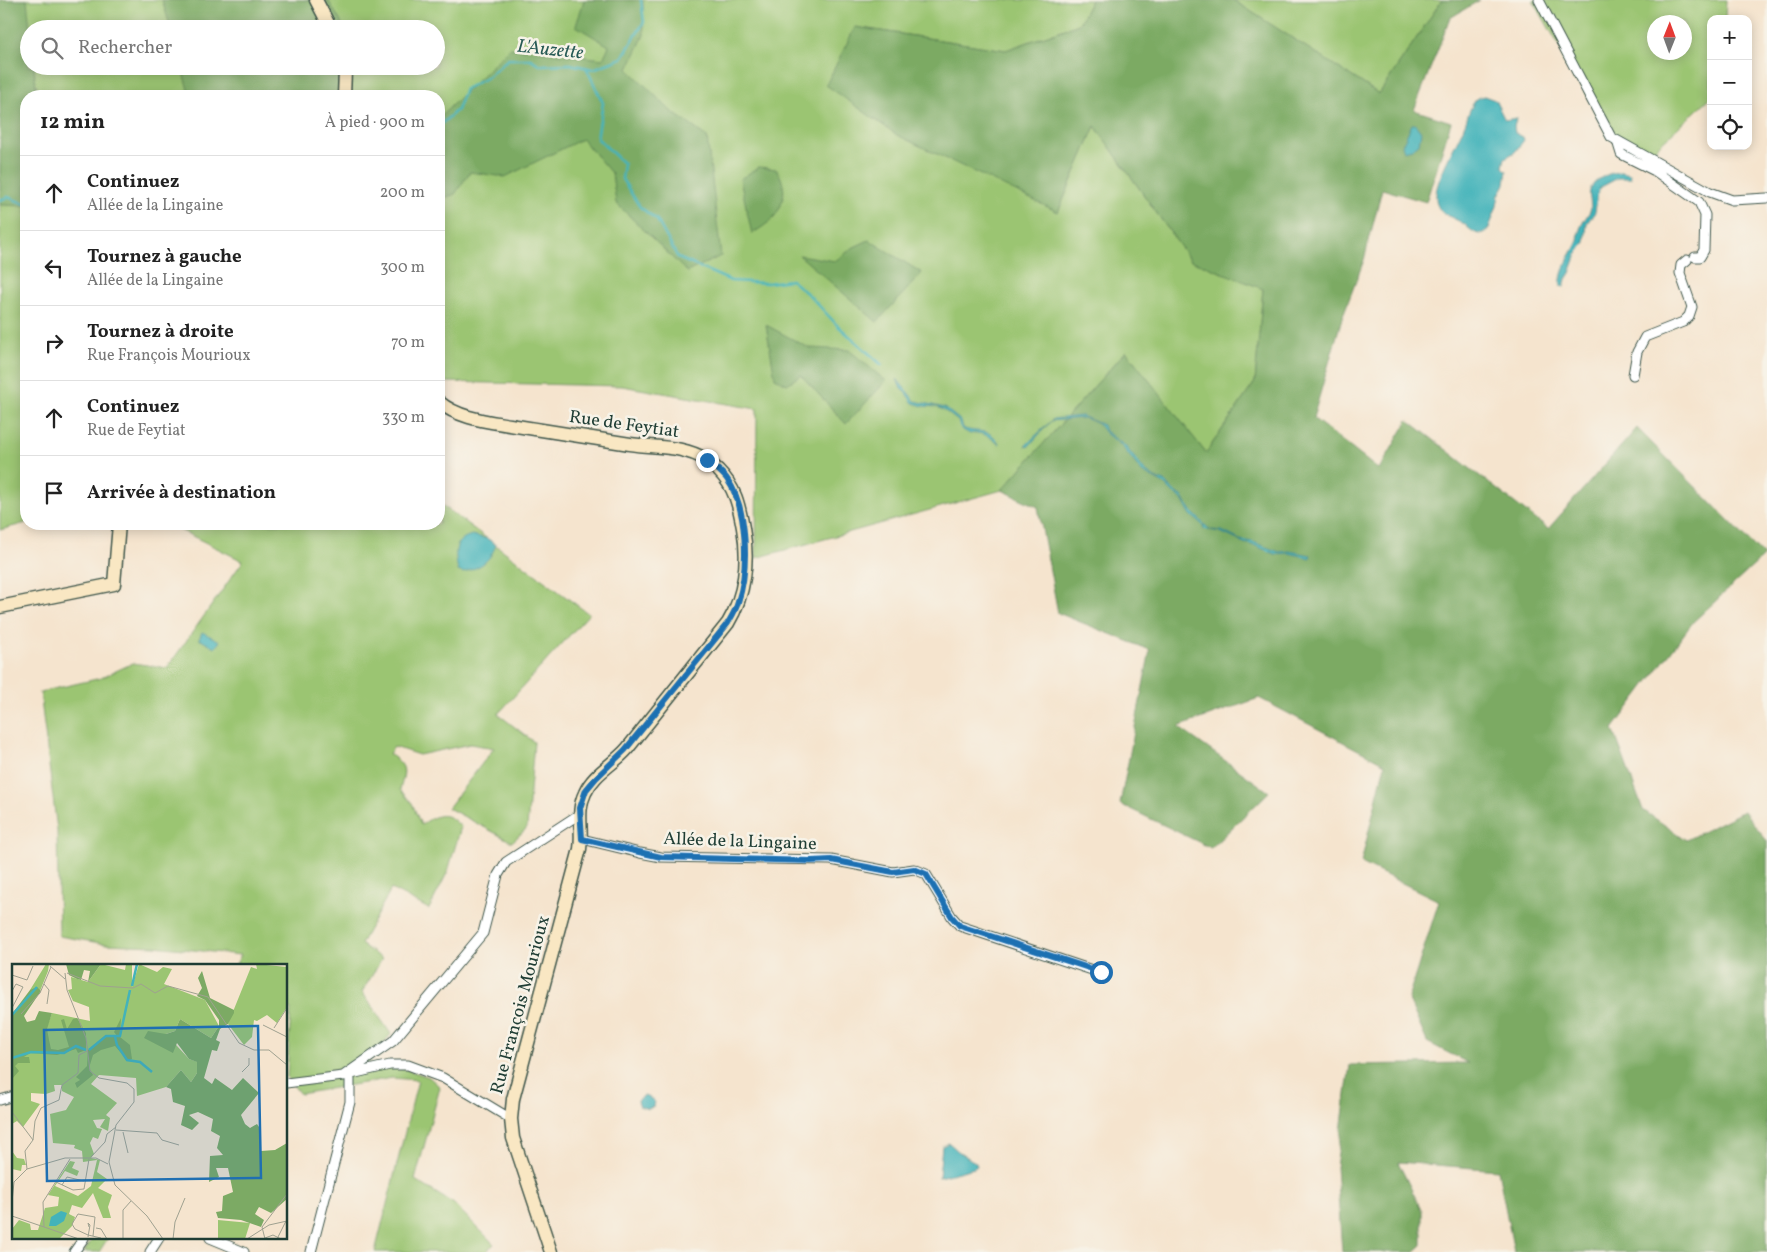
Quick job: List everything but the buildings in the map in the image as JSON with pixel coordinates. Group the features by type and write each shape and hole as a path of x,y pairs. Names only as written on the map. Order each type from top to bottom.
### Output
{"street":[{"path":"316,0 326,20"},
{"path":"1539,0 1611,137 1710,192 1732,200 1767,198"},
{"path":"344,90 345,75"},
{"path":"1618,141 1621,154 1655,171 1699,202 1705,215 1704,250 1700,257 1680,265 1680,273 1692,306 1689,316 1683,322 1645,337 1637,352 1633,375"},
{"name":"Rue de Feytiat","path":"445,407 476,420 633,444 676,448 707,460 727,479 738,500 744,535 745,564 743,586 735,611 722,631 625,750 604,770"},
{"path":"0,607 114,584 118,530"},
{"name":"Rue François Mourioux","path":"551,1252 513,1138 513,1099 582,839 581,802 586,790 604,770"},
{"path":"346,1075 393,1041 483,934 498,876 506,862 575,816 580,815"},
{"name":"Allée de la Lingaine","path":"582,839 661,857 831,860 893,872 914,869 926,874 952,917 960,926 1101,972"},
{"path":"288,1084 346,1075 390,1065 408,1066 443,1078 512,1120"},
{"path":"311,1252 350,1102 346,1075"},
{"path":"74,1252 83,1240"},
{"path":"150,1252 158,1240"},
{"path":"215,1240 244,1252"}],"green space":[{"path":"0,0 1091,0 1079,24 1006,50 855,27 1058,212 1095,126 1190,260 1263,288 1255,382 1205,454 1126,351 1002,490 756,558 757,409 622,386 445,382 445,90 38,90 32,75 445,75 445,20 20,20 20,47"},
{"path":"0,0 27,0 29,20 20,20 20,75 35,75 37,90 20,90 20,206 0,205"},
{"path":"162,0 328,0 340,20 168,20"},
{"path":"584,0 643,0 644,35 628,69 672,112 707,137 721,256 687,272 616,203 612,174 582,139 505,177 470,172 455,194 445,198 445,112 510,48 603,59 609,46 576,26"},
{"path":"1091,0 1233,0 1379,94 1442,0 1480,0 1450,18 1414,110 1451,122 1426,202 1382,189 1364,260 1342,318 1313,418 1379,470 1408,420 1548,529 1637,428 1764,556 1693,622 1613,729 1643,810 1686,840 1744,811 1767,841 1767,1252 1514,1252 1498,1170 1398,1162 1422,1211 1422,1245 1414,1252 1342,1252 1336,1167 1350,1065 1468,1063 1427,1042 1408,998 1439,901 1361,863 1385,764 1259,698 1178,727 1269,792 1211,848 1120,804 1150,650 1058,613 1038,507 1002,490 1126,351 1206,453 1255,382 1263,289 1190,260 1095,126 1058,212 897,135 826,85 855,27 1006,50 1079,24"},
{"path":"1233,0 1442,0 1379,94"},
{"path":"1533,0 1726,0 1725,15 1707,15 1707,101 1646,157 1611,137"},
{"path":"184,75 342,75 341,90 188,90"},
{"path":"20,155 20,525 0,530 0,164"},
{"path":"759,167 776,169 782,181 784,193 781,205 774,217 752,234 740,179"},
{"path":"869,240 922,273 877,322 799,255 835,261 854,247"},
{"path":"766,325 809,348 849,350 886,381 846,424 801,375 787,384 775,378"},
{"path":"445,507 589,614 498,714 534,742 527,828 512,842 448,808 494,748 470,744 419,755 394,747 389,754 402,765 404,773 400,790 412,803 421,825 437,816 446,816 461,827 448,871 429,909 391,889 361,944 382,959 362,992 391,1034 368,1063 408,1070 429,1077 440,1087 415,1180 454,1204 494,1244 486,1252 375,1252 418,1080 392,1078 300,1094 288,1078 291,1009 288,1008 288,964 236,964 241,955 154,946 106,944 59,936 57,830 40,692 101,678 133,663 167,668 243,561 180,530 445,530"},
{"path":"92,1240 107,1240 99,1252 84,1252"}],"water":[{"path":"1484,96 1495,100 1505,120 1517,118 1514,126 1515,133 1523,137 1524,140 1515,152 1505,158 1503,167 1507,171 1505,184 1499,195 1489,228 1486,232 1479,234 1445,214 1439,208 1436,197 1439,181 1471,107 1477,99"},
{"path":"1412,124 1415,124 1421,132 1419,144 1412,149 1404,151 1402,145"},
{"path":"1621,172 1630,174 1631,178 1618,178 1601,187 1598,192 1595,212 1587,223 1585,242 1577,254 1564,287 1561,286 1564,269 1578,242 1581,226 1590,211 1590,194 1593,184 1604,176"},
{"path":"897,379 915,401 945,408 961,421 963,428 989,433 1000,444 985,435 978,433 970,434 961,429 958,421 937,407 913,403 901,389"},
{"path":"1082,416 1103,425 1105,431 1125,446 1145,471 1158,480 1163,480 1182,496 1191,511 1208,528 1222,531 1240,540 1253,542 1279,552 1289,551 1311,555 1310,558 1289,553 1275,554 1244,543 1220,532 1203,529 1204,526 1191,515 1181,498 1164,484 1142,472 1121,445 1093,421 1083,418 1051,421 1028,447 1025,446 1053,419"},
{"path":"472,535 488,539 496,545 483,564 463,573 458,571 456,548 461,540"},
{"path":"202,632 220,641 215,648 199,639"},
{"path":"644,1096 654,1101 653,1107 648,1109 639,1106 638,1100"},
{"path":"949,1143 976,1163 977,1166 939,1177 942,1146"}],"waterway":[{"name":"L'Auzette","path":"445,121 457,110 465,89 486,78 508,59 531,59 540,65 570,64 593,69 622,58 644,22 641,0"},
{"path":"586,67 603,103 597,138 624,164 622,179 640,207 657,220 678,258 731,281 767,283 791,280 882,365"},
{"name":"L'Auzette","path":"0,200 8,197 20,202"}],"route":[{"path":"707,460 727,479 738,500 744,535 745,564 743,586 738,603 728,623 675,689 625,750 586,790 580,808 582,839 661,857 831,860 893,872 914,869 926,874 952,917 960,926 1101,972"}]}
